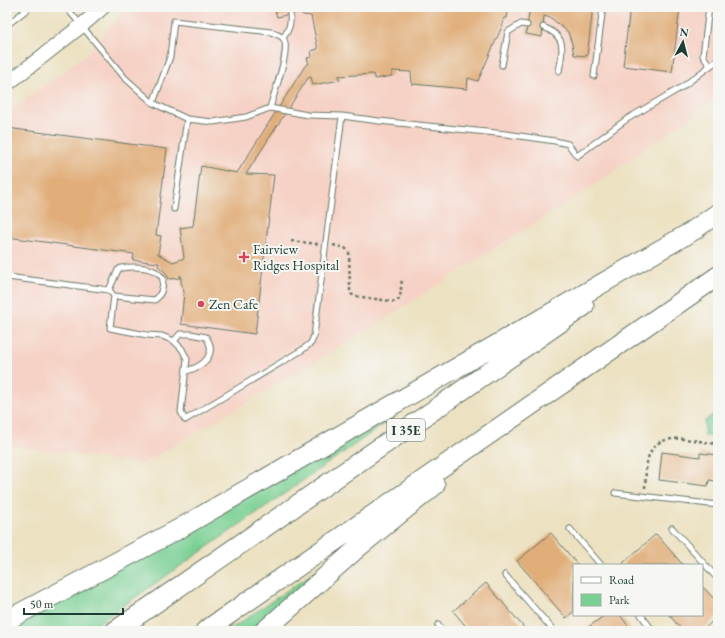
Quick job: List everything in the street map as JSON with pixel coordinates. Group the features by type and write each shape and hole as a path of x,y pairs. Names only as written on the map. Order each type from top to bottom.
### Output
{"highway":[{"name":"I 35E","path":"115,631 718,213"},
{"path":"7,620 176,530 696,229"},
{"path":"205,631 393,500 527,410 718,276"},
{"path":"264,631 361,545 527,410"}],"street":[{"path":"7,84 81,26 102,7"}],"lane":[{"path":"7,25 30,7"},
{"path":"66,7 125,78 153,103 187,119 213,122 246,117 270,108 308,115 342,116 379,122 506,134 555,141 568,144 577,156 627,119 682,87 718,60"},
{"path":"594,76 603,7"},
{"path":"709,7 703,56 710,66"},
{"path":"283,38 288,31 291,21 290,14"},
{"path":"153,103 170,57 174,21 272,32 283,38 286,45 282,70 270,108"},
{"path":"502,65 508,32 521,24 527,25"},
{"path":"543,27 557,35 561,42 563,50 559,71"},
{"path":"114,296 110,328 147,336 162,336 174,341 182,349 187,359 187,371 181,412 184,420 302,350 311,342 316,330 342,116"},
{"path":"174,209 187,119"},
{"path":"7,277 109,290 114,296 155,300 159,297 161,292 163,279 156,271 150,269 122,268 118,270 109,290"},
{"path":"174,341 180,334 191,334 206,337 210,343 209,354 205,362 201,366 187,371"},
{"path":"615,493 718,505"},
{"path":"672,528 718,579"},
{"path":"570,529 600,564"},
{"path":"505,575 554,631"},
{"path":"642,616 653,631"},
{"path":"438,625 443,631"}],"path":[{"path":"292,241 326,244 346,248 348,252 350,290 351,294 355,296 396,302 400,298 402,278"},
{"path":"644,497 650,452 656,444 665,440 676,439 718,444"}],"shaded area":[{"name":"Fairview Ridges Hospital","path":"129,7 718,7 718,97 603,179 358,336 143,464 7,445 7,113 84,56"}],"green space":[{"path":"718,411 718,437 704,436 705,421"},
{"path":"397,415 87,631 7,631 7,625"},
{"path":"329,562 254,631 228,631"}],"building":[{"path":"274,7 509,7 507,18 504,18 503,24 478,81 468,78 467,89 412,84 411,72 392,71 392,76 375,79 373,74 338,76 340,80 313,85 311,77 308,78 246,174 274,175 255,334 181,324 184,292 181,276 180,275 180,278 169,279 165,272 158,266 159,263 133,260 134,254 7,237 7,128 167,149 156,235 161,236 158,254 173,262 184,258 180,228 193,226 201,166 237,173 305,66 309,64 307,58 312,57 311,51 318,49 311,16 303,15 300,12 277,17"},
{"path":"530,7 593,7 587,56 574,55 568,32 551,18 544,16 542,37 526,34"},
{"path":"630,7 680,7 672,72 623,66"},
{"path":"662,452 700,457 700,453 718,455 716,481 709,480 708,486 659,480"},
{"path":"551,533 577,564 573,564 573,612 566,618 517,561"},
{"path":"656,534 682,564 624,564 623,563"},
{"path":"486,583 527,631 470,631 453,611"},
{"path":"703,587 718,603 718,616 702,631 683,631 670,616 703,616"},
{"path":"604,616 621,616 632,631 583,631"}],"place":[{"name":"Fairview Ridges Hospital","path":"244,257"},
{"name":"Zen Cafe","path":"201,304"}]}
